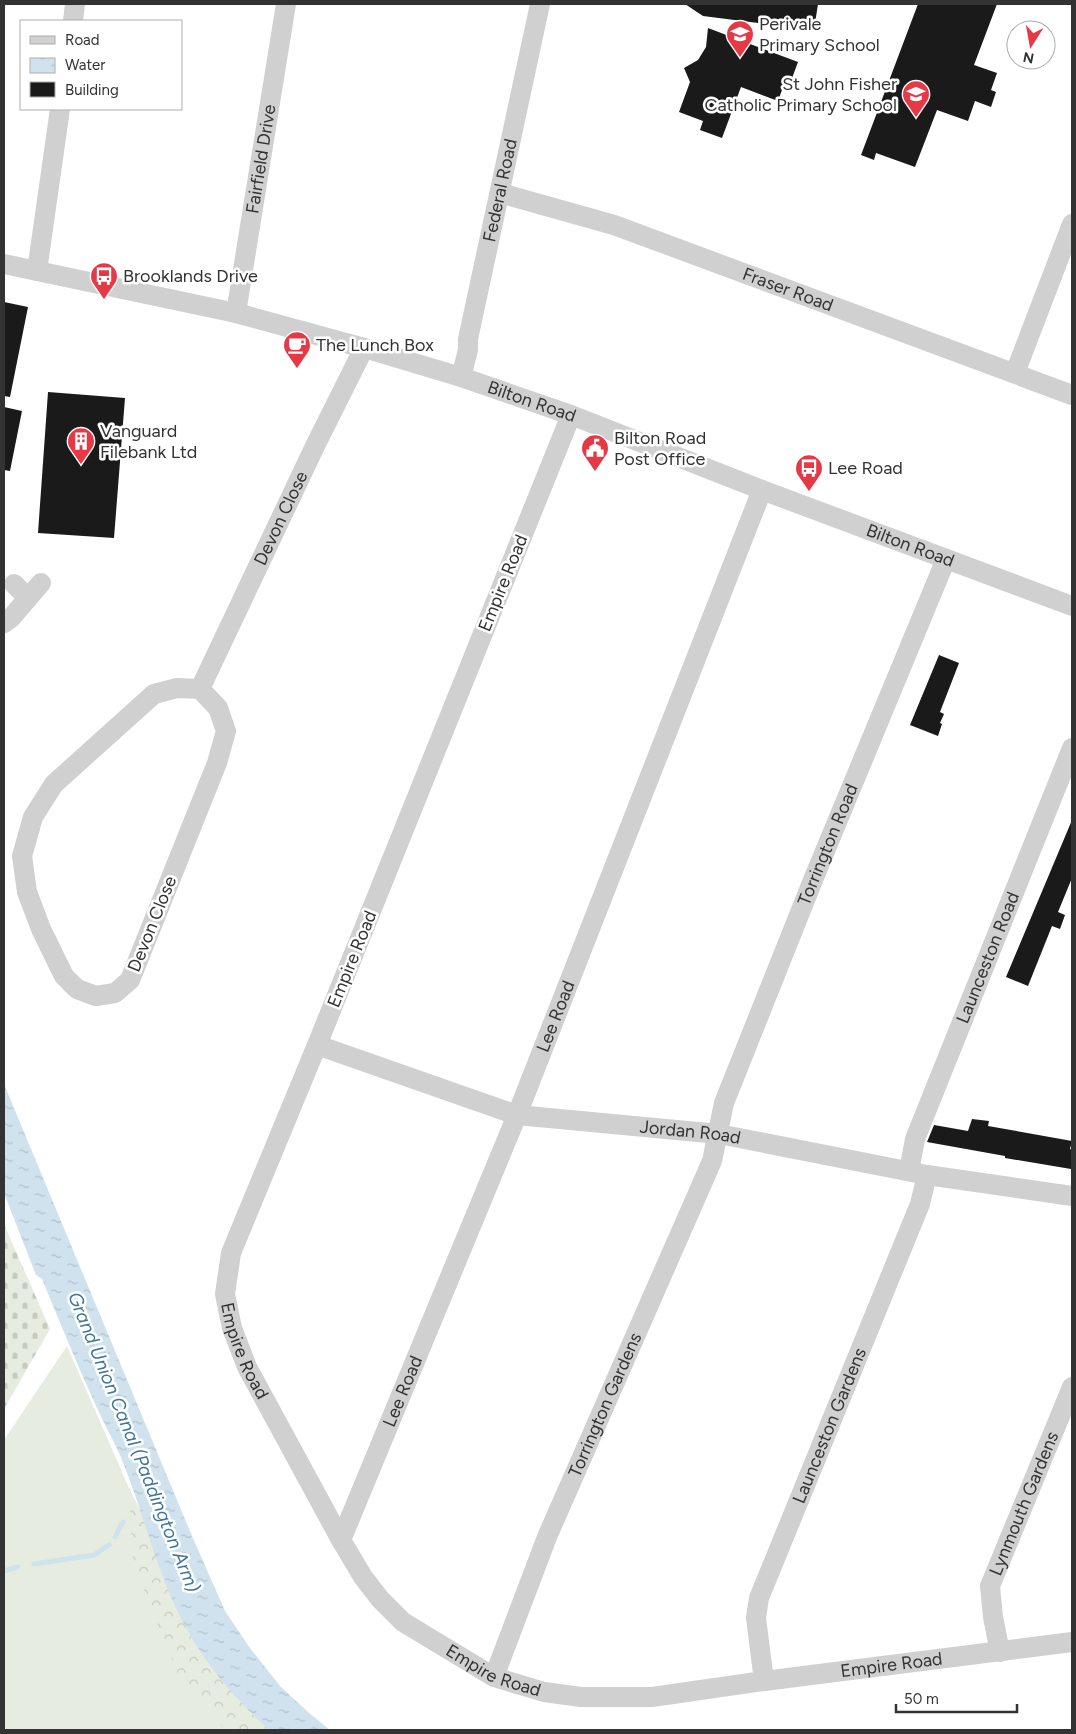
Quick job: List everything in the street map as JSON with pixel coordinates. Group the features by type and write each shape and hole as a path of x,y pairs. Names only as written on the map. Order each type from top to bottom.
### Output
{"street":[{"path":"73,20 75,4"},
{"name":"Fairfield Drive","path":"236,313 286,4"},
{"name":"Federal Road","path":"461,377 540,4"},
{"path":"38,272 60,110"},
{"name":"Fraser Road","path":"500,193 614,225 1072,395"},
{"path":"1015,373 1072,224"},
{"name":"Bilton Road","path":"4,264 236,313 461,377 571,414 762,490 1072,606"},
{"name":"Devon Close","path":"200,689 315,446 364,348"},
{"name":"Empire Road","path":"571,414 317,1045 231,1253 225,1294 232,1328 247,1367 363,1577 380,1600 403,1622 494,1677 544,1692 581,1697 652,1697 1072,1642"},
{"name":"Lee Road","path":"342,1540 517,1115 762,490"},
{"name":"Torrington Road","path":"719,1134 724,1104 731,1086 813,880 946,559"},
{"path":"4,624 11,618 21,591 41,583"},
{"name":"Devon Close","path":"177,688 200,689 218,708 226,731 217,764 130,980 115,993 96,996 77,989 64,976 41,929 27,892 22,856 33,817 54,784 154,694 177,688"},
{"name":"Launceston Road","path":"918,1173 915,1139 1072,748"},
{"name":"Jordan Road","path":"317,1045 517,1115 719,1134 918,1173 1072,1196"},
{"name":"Torrington Gardens","path":"494,1677 547,1537 712,1161 719,1134"},
{"name":"Launceston Gardens","path":"764,1681 756,1618 759,1598 920,1204 918,1173"},
{"name":"Lynmouth Gardens","path":"1000,1652 993,1617 990,1586 1072,1387"}],"green space":[{"path":"4,1224 50,1329 4,1409"},
{"path":"67,1346 129,1488 212,1655 271,1730 4,1730 4,1440"},
{"path":"129,1488 212,1655 271,1730 225,1730 178,1674 133,1563"}],"water":[{"name":"Grand Union Canal (Paddington Arm)","path":"4,1084 225,1611 250,1648 280,1686 330,1730 269,1730 229,1689 205,1658 185,1626 160,1570 120,1455 90,1392 42,1279 36,1275 4,1193"}],"building":[{"path":"685,4 818,4 814,30 703,16"},
{"path":"918,4 997,4 974,65 997,73 991,90 996,92 991,107 975,101 968,121 937,110 915,167 876,153 874,160 861,155"},
{"path":"708,28 798,62 791,81 786,79 778,101 741,87 722,138 700,130 703,121 679,112 690,82 684,68 698,60 706,47"},
{"path":"4,302 28,307 10,397 4,396"},
{"name":"Vanguard Filebank Ltd","path":"48,392 125,398 114,538 38,533"},
{"path":"4,407 22,411 10,471 4,470"},
{"path":"939,655 959,663 940,712 944,714 938,736 910,725"},
{"path":"1072,820 1072,878 1058,912 1065,915 1060,929 1052,926 1028,986 1006,977"},
{"path":"972,1119 989,1121 988,1126 1072,1141 1070,1149 1072,1150 1071,1169 927,1142 934,1125 968,1131"}],"waterway":[{"path":"115,1537 123,1522"},
{"path":"34,1564 94,1555 109,1545"},
{"path":"4,1571 18,1567"}],"place":[{"name":"Perivale Primary School","path":"740,58"},
{"name":"St John Fisher Catholic Primary School","path":"916,118"},
{"name":"Brooklands Drive","path":"104,300"},
{"name":"The Lunch Box","path":"297,369"},
{"name":"Vanguard Filebank Ltd","path":"81,465"},
{"name":"Bilton Road Post Office","path":"595,472"},
{"name":"Lee Road","path":"809,492"}]}
